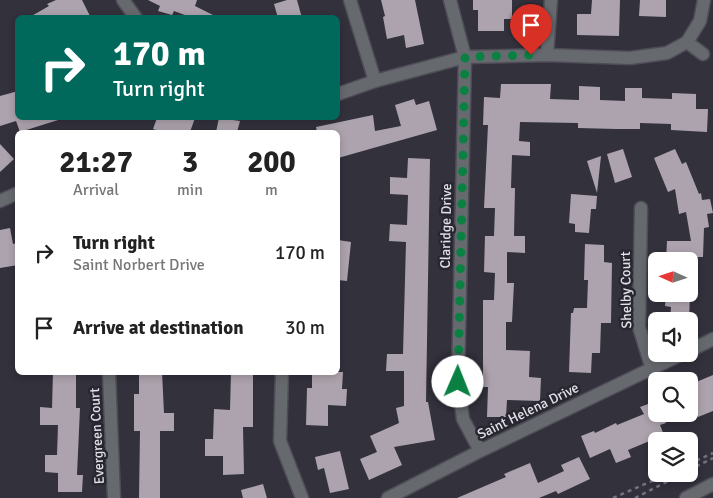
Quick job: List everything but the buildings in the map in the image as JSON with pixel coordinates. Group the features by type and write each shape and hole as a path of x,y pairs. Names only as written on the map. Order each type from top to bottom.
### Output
{"street":[{"path":"123,0 134,15"},
{"path":"350,0 375,81"},
{"name":"Claridge Drive","path":"450,0 465,57 458,382 463,419 480,451"},
{"path":"547,55 551,0"},
{"path":"340,93 375,81 465,57 547,55 630,58 666,53 687,42 700,21 704,0"},
{"path":"687,42 703,54"},
{"path":"0,201 15,194"},
{"name":"Shelby Court","path":"641,208 640,327 652,369"},
{"path":"698,346 713,339"},
{"name":"Saint Helena Drive","path":"388,498 480,451 666,362"},
{"name":"Evergreen Court","path":"109,375 114,498"},
{"path":"282,375 280,441 302,498"},
{"path":"686,498 713,484"}],"path":[{"path":"698,460 713,453"},
{"path":"698,466 713,458"},
{"path":"613,498 650,482"},
{"path":"634,498 666,482"}],"route":[{"path":"458,382 465,57 531,55"}]}
